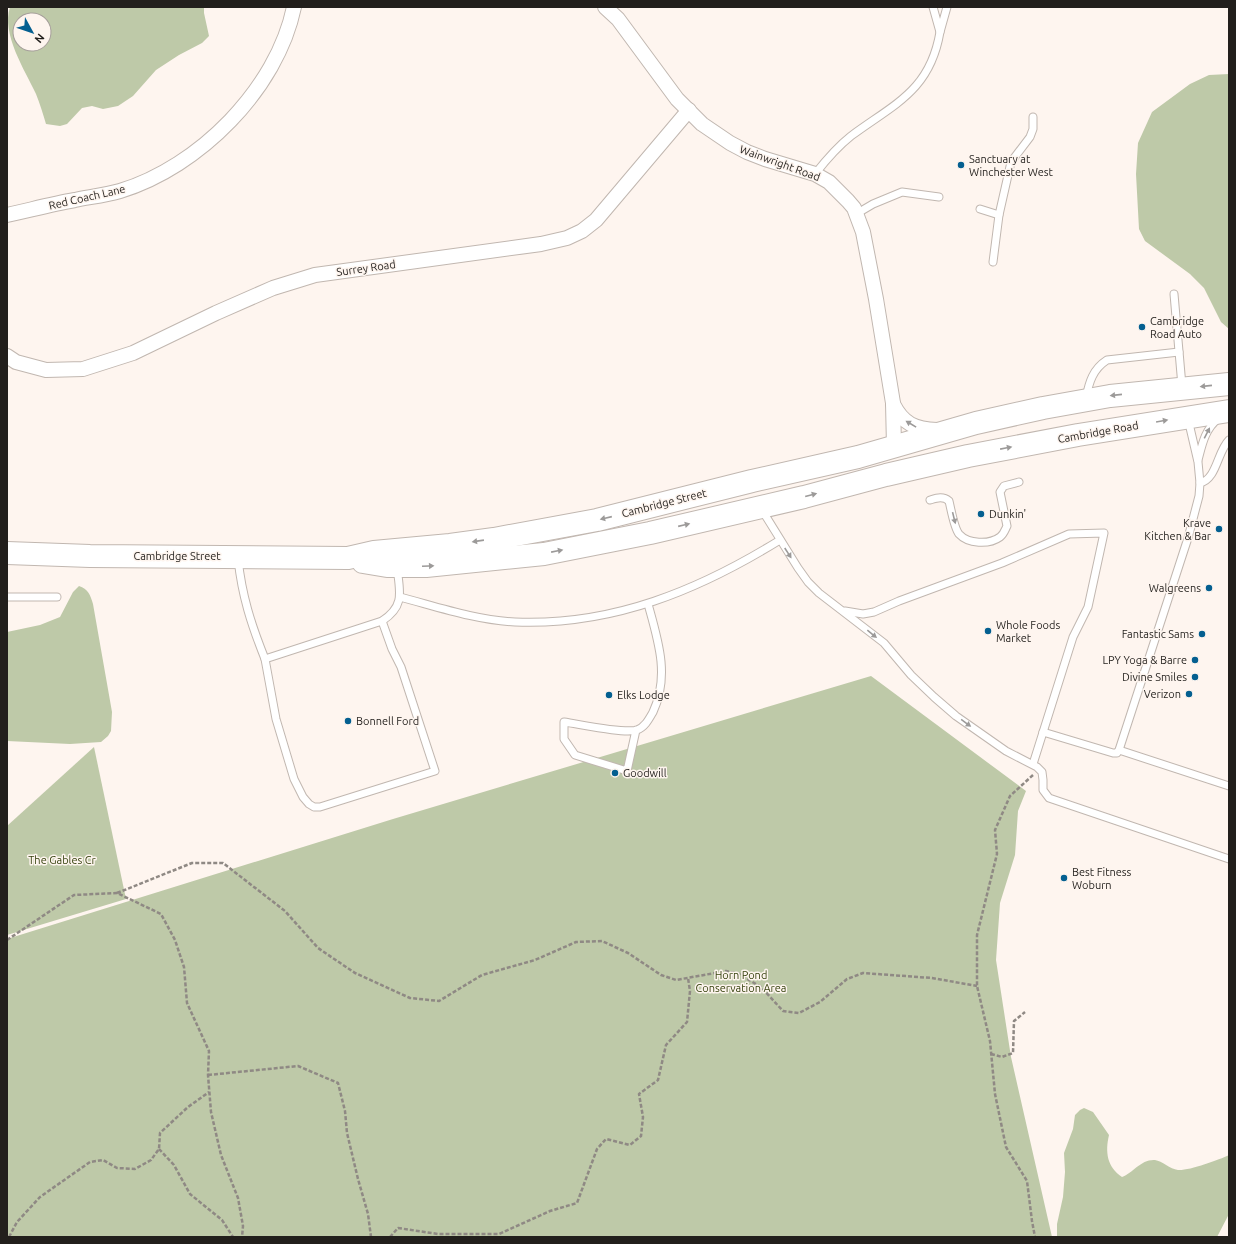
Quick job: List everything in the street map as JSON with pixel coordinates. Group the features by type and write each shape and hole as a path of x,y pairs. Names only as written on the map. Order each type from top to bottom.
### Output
{"highway":[{"path":"976,423 1110,396 1229,384"},
{"path":"1183,388 1187,417"},
{"name":"Cambridge Road","path":"968,456 1078,435 1187,417 1229,412"},
{"name":"Cambridge Street","path":"7,553 90,556 298,559 348,558 374,552 450,545 494,539 589,521 690,498 752,481 858,457 976,423"},
{"name":"Cambridge Street","path":"348,558 387,566 426,566 544,554 650,534 968,456"},
{"path":"752,481 760,507"}],"street":[{"name":"Red Coach Lane","path":"7,215 119,191 148,180 181,163 212,138 237,113 261,84 280,50 294,7"},
{"name":"Wainwright Road","path":"605,7 618,19 677,99 702,124 741,149 765,159 815,174 829,182 848,201 856,214 862,232 876,300 893,403 894,446"},
{"name":"Surrey Road","path":"7,356 16,362 46,370 83,369 133,353 216,313 273,288 315,275 541,244 567,238 582,231 596,220 688,110"},
{"name":"Wainwright Road","path":"893,403 897,412 907,422 922,429 937,430 976,423"}],"lane":[{"path":"933,7 940,32"},
{"path":"815,174 829,155 850,136 907,96 933,59 947,7"},
{"path":"993,262 999,215 1010,162 1030,137 1033,129 1033,117"},
{"path":"856,214 873,204 902,192 939,197"},
{"path":"980,209 999,215"},
{"path":"1174,294 1183,388"},
{"path":"1086,400 1089,383 1094,372 1107,360 1179,352"},
{"path":"1198,462 1207,432 1213,423 1229,412"},
{"path":"1043,732 1113,753 1117,753 1119,750 1188,538 1199,496 1200,483 1198,462 1187,417"},
{"path":"1200,483 1205,482 1210,478 1224,446 1229,440"},
{"path":"930,500 940,497 947,498 950,501 956,529 959,534 965,538 972,542 995,539 1001,536 1007,526 1000,492 1004,486 1018,482"},
{"path":"760,507 808,582 824,598 884,643 912,675 956,716 1006,751 1017,758 1033,764 1040,770 1042,772 1043,790 1046,795 1055,801 1229,859"},
{"path":"842,610 856,614 874,612 899,600 1002,563 1069,534 1104,533 1088,607 1073,637 1033,764"},
{"path":"400,597 480,618 515,622 546,622 583,619 615,613 648,604 676,593 738,565 780,540"},
{"path":"237,557 240,585 265,659 276,719 294,779 303,797 314,807 320,807 435,771 401,667 392,649 382,621"},
{"path":"265,659 382,621 392,613 397,606 400,597 397,566"},
{"path":"7,597 57,597"},
{"path":"636,730 627,771 574,755 564,739 564,722 629,731 636,730 646,724 651,716 656,705 662,678 660,648 648,604"},
{"path":"1119,750 1229,786"}],"path":[{"path":"1035,1237 1027,1181 1006,1147 995,1094 990,1042 977,986 977,935 997,854 995,830 1010,796 1040,770"},
{"path":"7,940 74,895 117,893 192,863 223,863 285,911 318,948 355,973 410,998 439,1001 482,975 535,960 576,942 602,941 628,953 661,975 676,980 726,971 739,974 761,987 783,1011 800,1013 820,1002 847,979 863,973 932,978 977,986"},
{"path":"117,893 161,914 184,966 187,1003 209,1051 208,1075 211,1112 221,1155 238,1198 243,1226 242,1237"},
{"path":"390,1237 398,1228 438,1234 499,1234 550,1211 577,1203 597,1150 606,1139 630,1145 641,1136 643,1117 639,1094 658,1080 666,1045 687,1022 690,991 688,978"},
{"path":"991,1054 1002,1057 1013,1053 1014,1021 1025,1012"},
{"path":"208,1075 298,1066 338,1083 345,1112 347,1133 368,1214 371,1237"},
{"path":"9,1237 17,1222 40,1196 90,1162 103,1160 117,1168 135,1169 151,1160 159,1149 160,1133 188,1107 209,1092"},
{"path":"159,1149 174,1165 190,1194 222,1220 233,1237"}],"green space":[{"path":"10,7 204,7 209,36 202,43 179,55 156,70 133,96 118,106 103,109 92,106 82,108 67,124 60,126 46,124 36,94 16,52 52,52 52,12 12,12 12,42 8,18"},
{"path":"1229,74 1229,329 1221,322 1204,288 1190,274 1145,241 1139,229 1136,174 1138,143 1152,112 1190,84 1209,75"},
{"path":"79,586 88,592 93,604 112,712 111,731 101,742 70,744 7,741 7,632 40,625 60,617 73,592"},
{"name":"Horn Pond Conservation Area","path":"871,676 1026,791 1018,811 1015,855 1000,903 996,960 1011,1057 1052,1237 7,1237 7,939 393,819"},
{"name":"The Gables Cr","path":"94,747 126,899 7,935 7,826"},
{"path":"1084,1108 1093,1112 1109,1135 1107,1147 1108,1159 1113,1169 1122,1177 1130,1173 1141,1164 1150,1160 1158,1161 1178,1170 1183,1170 1204,1165 1229,1155 1229,1214 1217,1237 1057,1237 1057,1224 1063,1197 1065,1172 1064,1153 1073,1129 1075,1115"}],"place":[{"name":"Sanctuary at Winchester West","path":"961,165"},
{"name":"Cambridge Road Auto","path":"1142,327"},
{"name":"Dunkin'","path":"981,514"},
{"name":"Krave Kitchen & Bar","path":"1219,529"},
{"name":"Walgreens","path":"1209,588"},
{"name":"Whole Foods Market","path":"988,631"},
{"name":"Fantastic Sams","path":"1202,634"},
{"name":"LPY Yoga & Barre","path":"1195,660"},
{"name":"Divine Smiles","path":"1195,677"},
{"name":"Verizon","path":"1189,694"},
{"name":"Elks Lodge","path":"609,695"},
{"name":"Bonnell Ford","path":"348,721"},
{"name":"Goodwill","path":"615,773"},
{"name":"Best Fitness Woburn","path":"1064,878"}]}
